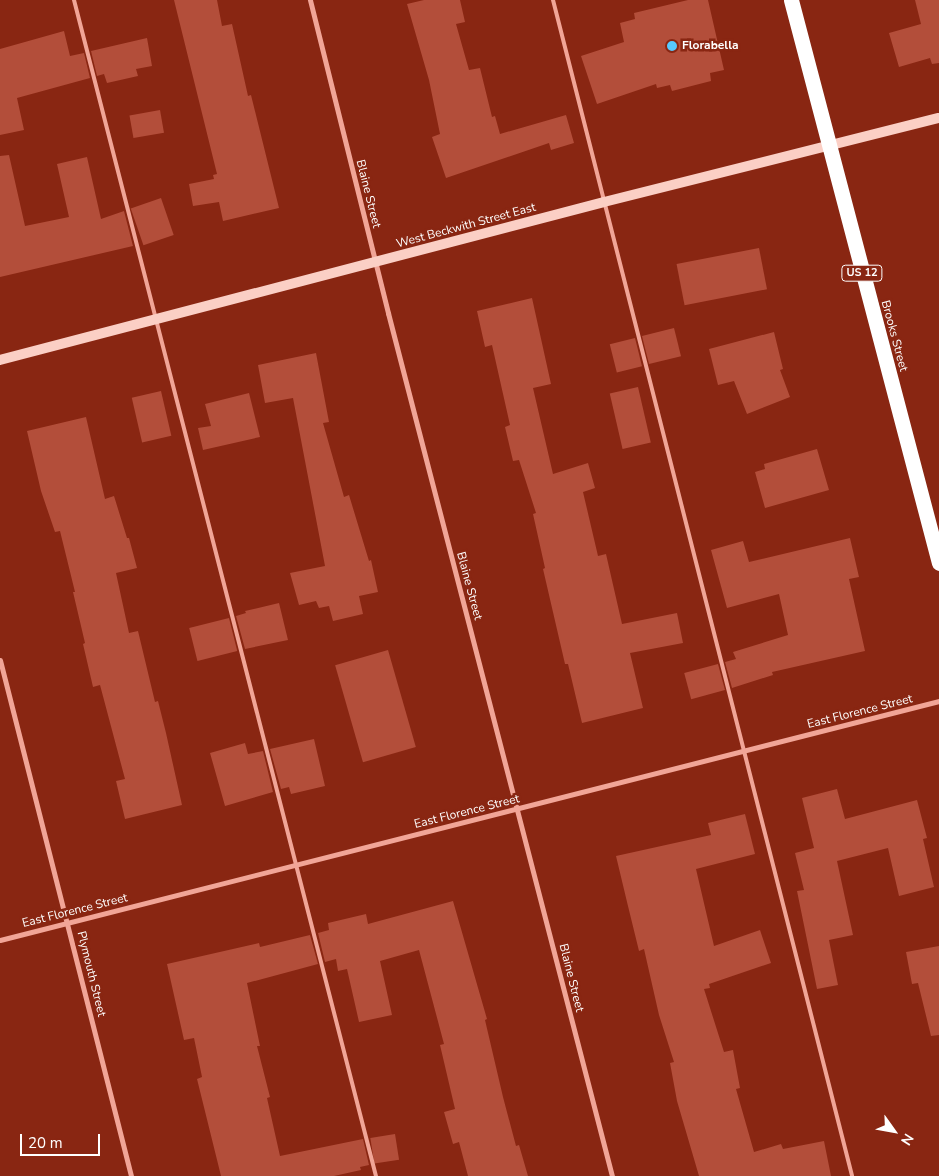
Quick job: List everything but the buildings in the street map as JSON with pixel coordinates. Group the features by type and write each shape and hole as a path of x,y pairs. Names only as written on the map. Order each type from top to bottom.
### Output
{"highway":[{"name":"Brooks Street","path":"791,0 939,563"}],"street":[{"name":"Blaine Street","path":"310,0 376,264 612,1176"},
{"name":"West Beckwith Street East","path":"0,360 376,264 604,202 939,118"},
{"name":"Plymouth Street","path":"0,660 131,1176"},
{"name":"East Florence Street","path":"0,940 939,702"}],"lane":[{"path":"74,0 376,1176"},
{"path":"553,0 852,1176"}],"place":[{"name":"Florabella","path":"672,46"}]}
